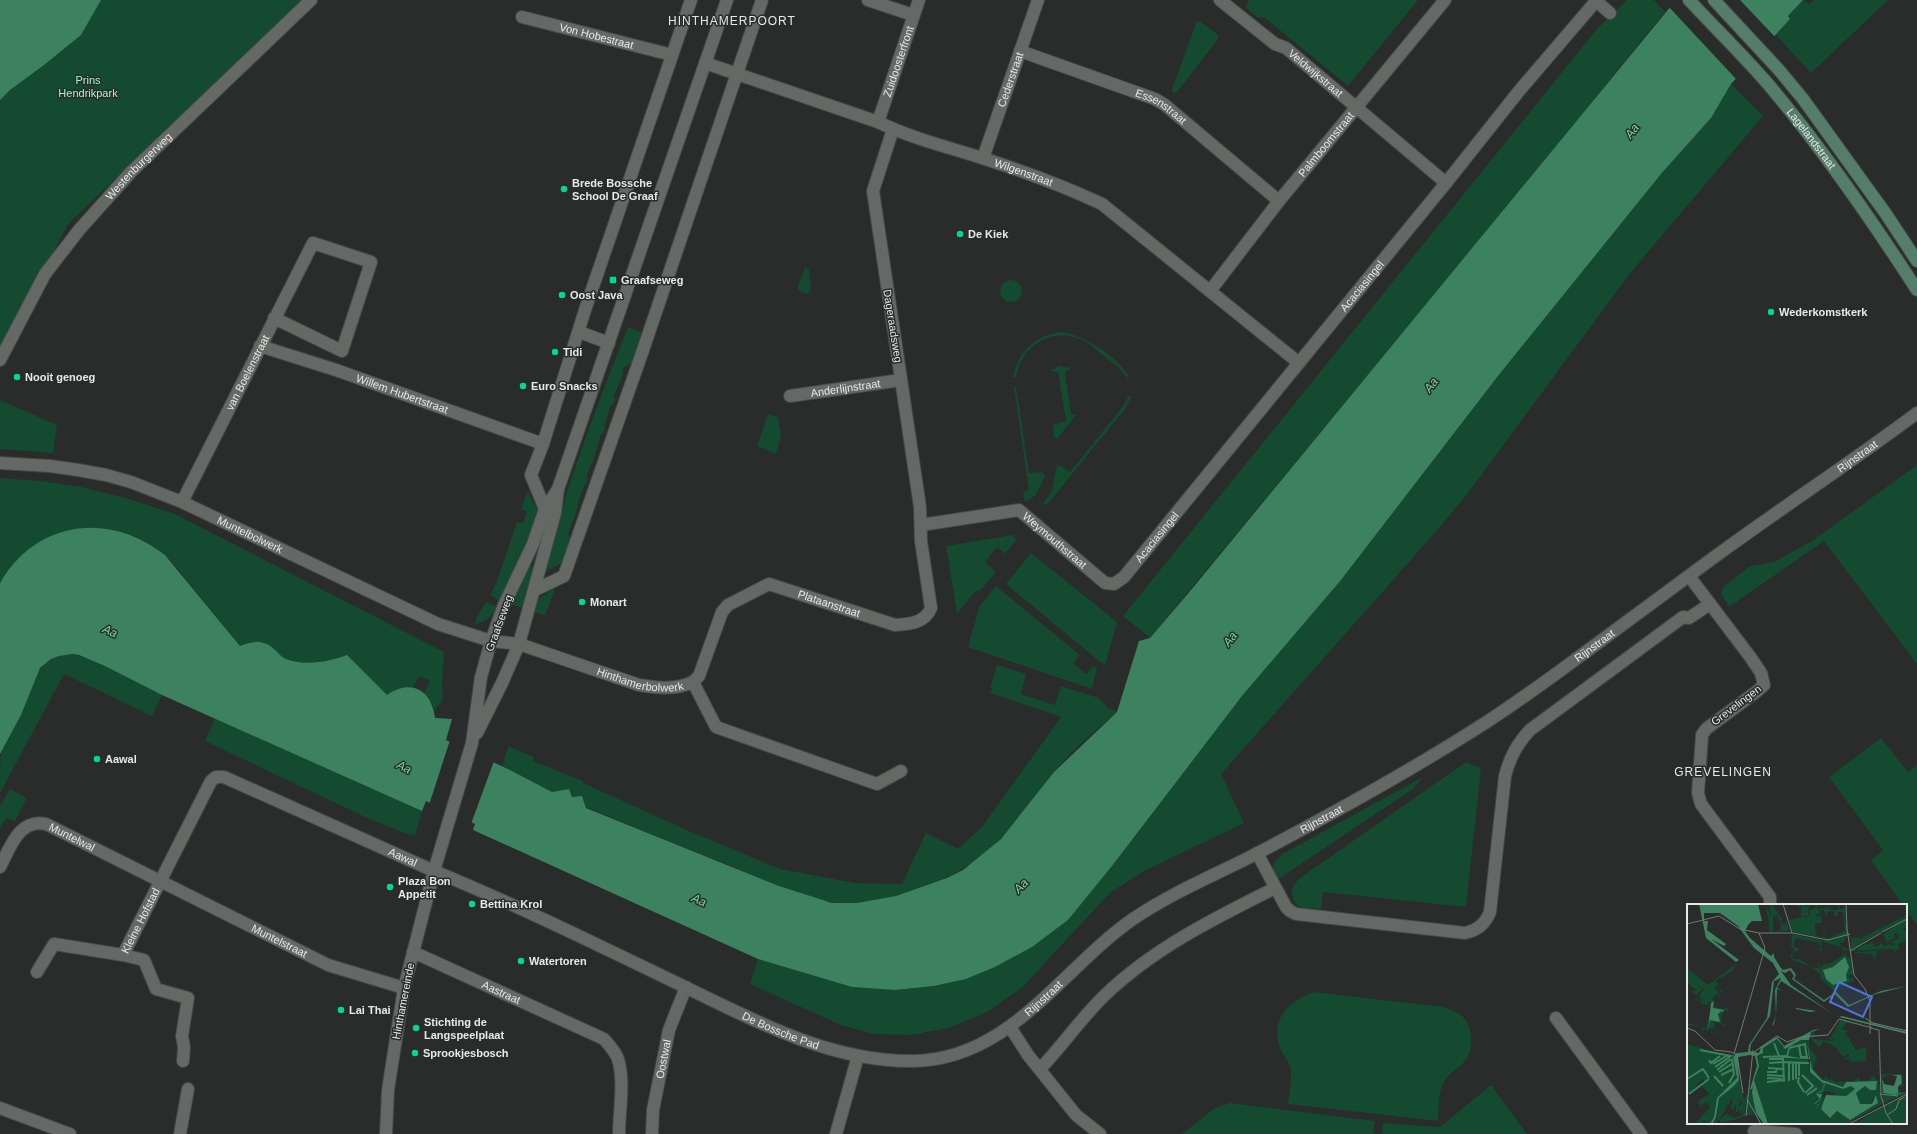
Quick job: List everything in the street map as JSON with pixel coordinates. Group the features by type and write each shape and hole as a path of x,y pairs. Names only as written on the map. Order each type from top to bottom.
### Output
{"main road":[{"name":"Lagelandstraat","path":"1689,0 1766,82 1810,137 1873,221 1917,290"},
{"name":"Lagelandstraat","path":"1714,0 1779,70 1803,99 1886,214 1917,261"}],"street":[{"name":"Westenburgerweg","path":"0,360 45,274 79,230 131,172 311,0"},
{"path":"545,509 531,475 543,444 579,332 691,0"},
{"name":"Graafseweg","path":"434,871 448,818 472,743 502,683 519,644 544,548 555,513 558,489 727,0"},
{"path":"534,590 564,576 644,348 762,0"},
{"path":"868,0 913,15"},
{"name":"Zuidoosterfront","path":"878,122 919,0"},
{"name":"Cederstraat","path":"983,158 1038,0"},
{"name":"Veldwijkstraat","path":"1220,0 1275,44 1286,48 1446,183"},
{"name":"Palmboomstraat","path":"1210,291 1279,201 1445,0"},
{"name":"Acaciasingel","path":"1114,584 1124,577 1446,183 1518,91 1596,1 1610,13"},
{"name":"Von Hobestraat","path":"522,17 672,55"},
{"name":"Essenstraat","path":"1020,51 1155,99 1165,105 1279,201"},
{"name":"Wilgenstraat","path":"705,63 878,122 893,129 983,158 1079,193 1102,204 1299,363"},
{"name":"Dageraadsweg","path":"893,129 873,191 920,507 920,525"},
{"name":"van Boelenstraat","path":"182,502 313,243 371,262 342,351"},
{"path":"274,318 342,351 336,370"},
{"path":"579,332 609,343"},
{"name":"Willem Hubertstraat","path":"260,346 336,370 543,444"},
{"name":"Anderlijnstraat","path":"790,396 901,380"},
{"name":"Rijnstraat","path":"1010,1027 1036,1007 1102,944 1131,920 1163,900 1342,808 1476,730 1542,685 1689,576 1917,413"},
{"name":"Muntelbolwerk","path":"0,463 50,466 106,475 149,489 182,502 417,615 438,624 491,641"},
{"name":"Graafseweg","path":"472,743 481,677 491,641 504,605 533,544 545,509 558,489"},
{"name":"Weymouthstraat","path":"920,525 1019,510 1105,583 1114,584"},
{"name":"Plataanstraat","path":"693,682 699,676 722,612 728,605 769,584 895,625 909,624 919,621 929,613 931,608 920,525"},
{"name":"Grevelingen","path":"1689,576 1751,658 1761,673 1764,685 1706,729 1702,735 1698,792 1701,804 1770,896 1770,904"},
{"path":"1257,853 1286,907 1296,914 1465,933 1481,926 1490,912 1505,776 1510,759 1518,743 1530,730 1683,617 1689,618 1710,604"},
{"name":"Hinthamerbolwerk","path":"491,641 519,644 639,685 668,688 693,682 716,727 877,784 901,772"},
{"name":"Aawal","path":"161,882 211,781 216,777 224,777 434,871"},
{"name":"Muntelwal","path":"0,867 19,832 32,823 40,822 161,882"},
{"name":"Hinthamereinde","path":"386,1134 388,1090 404,988 434,871"},
{"name":"De Bossche Pad","path":"434,871 557,926 724,1006 813,1044 858,1056 893,1061 919,1061 941,1058 962,1052 990,1039 1010,1027"},
{"name":"Kleine Hofstad","path":"37,972 54,944 123,955 161,882"},
{"name":"Muntelstraat","path":"161,882 328,965 404,988"},
{"path":"1040,1068 1054,1054 1077,1024 1100,1000 1140,966 1173,942 1275,888"},
{"name":"Aastraat","path":"413,952 604,1039 612,1048 617,1058 620,1073 619,1134"},
{"path":"123,955 144,960 156,989 188,998 182,1036 184,1061"},
{"name":"Oostwal","path":"652,1134 655,1102 668,1037 686,987"},
{"path":"1556,1018 1641,1134"},
{"path":"1010,1027 1076,1115 1100,1134"},
{"path":"836,1134 858,1056"},
{"path":"180,1134 188,1089"},
{"path":"0,1108 70,1134"},
{"path":"1754,1129 1796,1134"}],"green space":[{"name":"Prins Hendrikpark","path":"0,0 303,0 68,224 0,357"},
{"path":"1247,0 1418,0 1348,86 1265,18 1257,17 1245,7 1249,2"},
{"path":"1627,0 1654,0 1665,12 1517,195 1150,638 1123,616 1597,29"},
{"path":"1803,0 1809,4 1814,0 1888,0 1811,73 1776,35 1790,19 1788,16"},
{"path":"1197,21 1201,22 1218,35 1218,39 1177,92 1174,93 1172,92 1173,86"},
{"path":"1731,84 1763,116 1631,272 1468,493 1440,527 1221,774 1244,823 1144,871 1111,892 1024,986 989,1011 949,1028 911,1035 873,1034 841,1025 750,984 758,959 852,987 895,990 934,986 966,979 995,967 1032,947 1068,920 1112,866 1242,696 1341,580 1498,376 1661,174 1711,118"},
{"path":"805,267 809,270 811,288 809,293 805,294 797,289"},
{"path":"1011,280 1019,283 1022,291 1019,299 1011,302 1003,299 1000,291 1003,283"},
{"path":"628,327 643,333 632,363 624,367 622,371 624,372 613,398 615,398 613,405 611,405 603,434 601,434 593,462 586,478 588,479 584,486 568,534 572,542 564,562 543,573 571,480"},
{"path":"1060,332 1069,333 1089,341 1099,347 1117,361 1129,376 1127,378 1117,366 1082,340 1071,336 1060,336 1049,337 1031,348 1024,356 1016,377 1013,377 1015,368 1023,353 1035,341 1042,337"},
{"path":"1059,366 1071,368 1065,372 1071,414 1076,415 1057,439 1054,437 1053,425 1066,421 1058,372 1050,371"},
{"path":"1014,387 1016,387 1029,473 1042,472 1045,476 1036,495 1025,502 1023,492 1029,490"},
{"path":"1129,395 1132,396 1125,409 1047,505 1043,503 1052,491 1057,465 1060,465 1070,472 1124,405"},
{"path":"0,400 57,425 53,453 0,449"},
{"path":"768,414 778,417 781,437 776,454 757,446"},
{"path":"1917,465 1917,664 1824,541 1729,607 1721,594 1723,587 1750,566 1774,562 1812,541"},
{"path":"0,478 42,481 81,487 126,498 175,514 444,652 442,683 443,699 434,711 434,707 424,693 430,681 419,676 413,688 399,689 387,696 347,655 333,660 309,663 284,658 270,646 262,642 253,642 240,646 164,554 143,540 121,531 98,528 75,529 53,535 33,547 15,562 0,583"},
{"path":"528,492 537,509 538,521 499,600 490,595 496,584 517,522 523,523 527,511 521,509"},
{"path":"1012,535 1017,539 1005,554 997,547 985,562 996,572 979,592 976,590 957,614 946,546"},
{"path":"1031,553 1117,622 1105,666 1006,584"},
{"path":"531,565 533,568 523,608 510,604 528,566"},
{"path":"996,586 1080,655 1073,663 1086,674 1093,666 1097,668 1092,689 968,647 979,607"},
{"path":"553,589 555,590 545,615 534,612 537,600"},
{"path":"486,602 496,606 494,612 482,622 475,624 477,616"},
{"path":"66,654 78,655 103,664 162,695 152,716 64,674 0,793 1,753 21,714 31,685 40,669 55,658"},
{"path":"997,665 1026,674 1021,694 1055,705 1061,686 1099,698 1107,707 1117,712 1068,756 1013,825 985,853 971,864 933,884 890,898 849,904 831,902 792,891 586,807 582,797 572,797 569,789 552,792 502,766 508,747 510,747 534,757 533,761 583,781 583,783 689,831 780,869 855,883 902,884 926,833 958,849 982,827 1061,717 990,693 992,688 990,688"},
{"path":"215,718 422,811 415,835 407,834 363,816 205,741"},
{"path":"1881,738 1908,772 1917,765 1917,925 1907,911 1907,904 1902,904 1871,860 1883,850 1829,777"},
{"path":"1466,762 1481,768 1466,907 1323,892 1321,909 1298,906 1293,899 1292,892 1294,885 1300,878"},
{"path":"1423,777 1413,789 1277,880 1273,865 1274,862 1284,853"},
{"path":"10,789 27,798 15,821 6,818 0,829 0,806"},
{"path":"1314,992 1444,1007 1458,1013 1465,1019 1471,1035 1470,1052 1464,1062 1450,1075 1441,1088 1438,1121 1288,1104 1291,1071 1289,1064 1280,1048 1278,1028 1280,1019 1284,1012 1297,1000"},
{"path":"1491,1085 1527,1134 1382,1134 1383,1123 1440,1127"},
{"path":"1230,1103 1375,1121 1373,1134 1182,1134 1215,1108"}],"water":[{"path":"0,0 101,0 81,35 10,90 0,100"},
{"name":"Aa","path":"1676,0 1803,0 1788,16 1790,19 1731,84 1711,118 1661,174 1498,376 1341,580 1242,696 1112,866 1068,920 1032,947 995,967 966,979 934,986 895,990 852,987 758,959 473,830 475,824 426,801 422,811 162,695 105,666 79,655 72,654 59,656 51,659 40,668 21,715 0,754 0,583 15,562 33,546 54,535 75,529 98,528 121,532 144,541 165,555 240,646 253,642 262,642 270,646 284,658 308,663 332,660 347,655 387,695 404,687 412,687 425,694 430,700 435,718 452,719 446,740 512,771 552,792 569,789 572,797 582,796 586,808 779,886 832,903 857,903 896,896 947,878 963,870 1001,839 1054,772 1117,712 1139,641 1150,638 1191,590"}],"pier":[{"path":"1673,0 1740,0 1776,38 1737,80 1668,6"},
{"path":"450,740 494,761 471,824 429,805"}],"place":[{"name":"Brede Bossche School De Graaf","path":"564,189"},
{"name":"De Kiek","path":"960,234"},
{"name":"Graafseweg","path":"613,280"},
{"name":"Oost Java","path":"562,295"},
{"name":"Wederkomstkerk","path":"1771,312"},
{"name":"Tidi","path":"555,352"},
{"name":"Nooit genoeg","path":"17,377"},
{"name":"Euro Snacks","path":"523,386"},
{"name":"Monart","path":"582,602"},
{"name":"Aawal","path":"97,759"},
{"name":"Plaza Bon Appetit","path":"390,887"},
{"name":"Bettina Krol","path":"472,904"},
{"name":"Watertoren","path":"521,961"},
{"name":"Lai Thai","path":"341,1010"},
{"name":"Stichting de Langspeelplaat","path":"416,1028"},
{"name":"Sprookjesbosch","path":"415,1053"}],"district":[{"name":"HINTHAMERPOORT","path":"732,21"},
{"name":"GREVELINGEN","path":"1723,772"}]}
